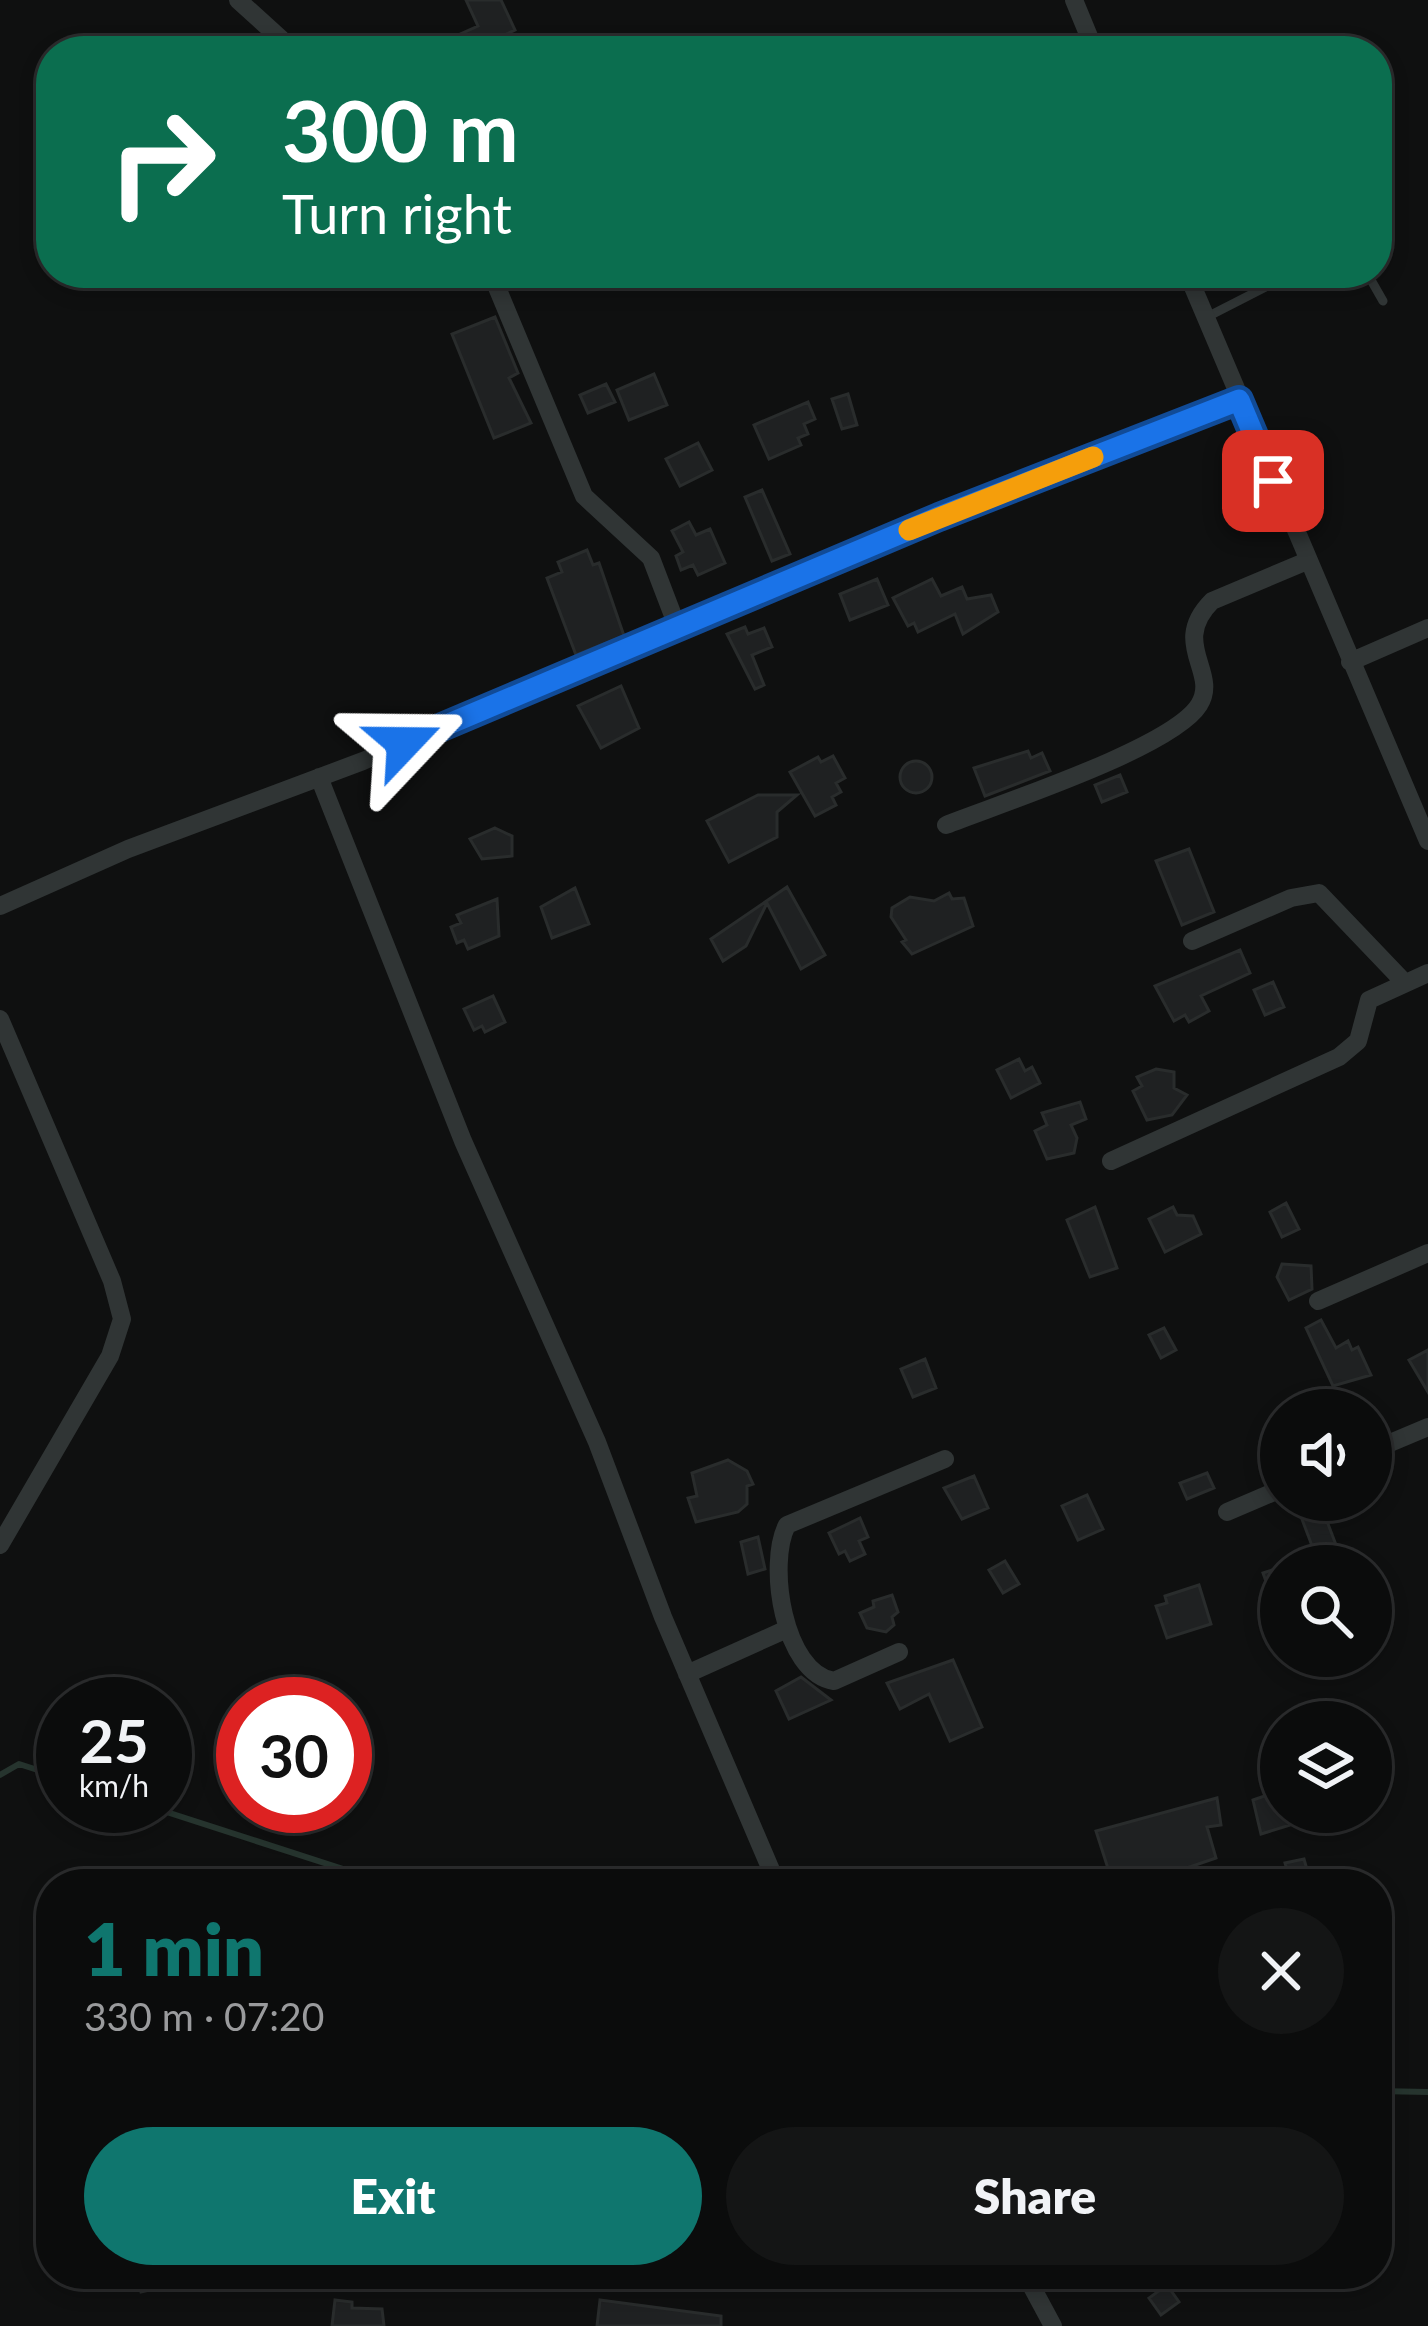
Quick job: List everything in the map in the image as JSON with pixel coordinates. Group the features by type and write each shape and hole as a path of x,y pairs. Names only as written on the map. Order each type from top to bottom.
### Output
{"street":[{"path":"238,0 278,36"},
{"path":"1074,0 1089,36"},
{"path":"497,288 584,496 651,558 676,626"},
{"path":"1192,288 1428,841"},
{"path":"0,907 128,849 319,777 676,626 1239,400"},
{"path":"946,826 1148,744 1183,720 1201,704 1203,687 1191,641 1200,612 1212,601 1307,561"},
{"path":"1350,662 1428,628"},
{"path":"319,777 463,1141 596,1442 771,1869"},
{"path":"1192,941 1292,898 1319,893 1405,983"},
{"path":"1111,1161 1340,1057 1358,1041 1369,1000 1428,973"},
{"path":"0,1019 112,1281 122,1319 110,1356 0,1545"},
{"path":"1318,1301 1428,1253"},
{"path":"1392,1442 1428,1427"},
{"path":"898,1652 834,1681 814,1672 788,1629 777,1581 777,1544 787,1525 945,1459"},
{"path":"1227,1512 1260,1498"},
{"path":"688,1674 788,1629"},
{"path":"1033,2289 1053,2326"}],"lane":[{"path":"1205,318 1264,288"},
{"path":"1376,288 1384,302"}],"building":[{"path":"466,0 501,0 515,30 502,36 456,36 478,26"},
{"path":"495,317 518,373 509,378 531,423 494,438 452,334"},
{"path":"654,374 667,405 629,420 617,390"},
{"path":"606,384 615,402 588,413 580,395"},
{"path":"848,394 857,425 842,429 832,399"},
{"path":"808,402 815,419 804,424 808,434 798,438 801,445 769,459 754,425"},
{"path":"698,443 712,470 680,486 666,459"},
{"path":"762,490 790,554 772,561 745,497"},
{"path":"689,522 696,535 710,529 725,563 698,575 693,565 681,570 676,556 683,552 672,531"},
{"path":"587,550 593,565 599,563 624,636 576,655 547,578 562,572 558,562"},
{"path":"877,579 888,605 850,620 840,594"},
{"path":"932,579 941,596 962,587 967,599 991,595 998,612 963,634 955,614 918,632 914,623 908,626 893,598"},
{"path":"745,627 748,634 764,628 772,647 752,655 764,685 755,689 727,634"},
{"path":"621,686 639,728 601,748 578,706"},
{"path":"1028,751 1031,758 1042,753 1050,771 985,796 974,768"},
{"path":"833,756 845,778 836,783 841,792 832,797 836,805 815,816 790,772 818,757 821,762"},
{"path":"916,761 927,766 932,777 927,788 916,793 905,788 900,777 905,766"},
{"path":"1120,775 1127,792 1102,802 1095,785"},
{"path":"758,795 797,795 777,812 777,837 729,862 707,821"},
{"path":"495,828 512,836 512,856 482,859 470,839"},
{"path":"1189,849 1214,912 1182,925 1156,861"},
{"path":"787,887 825,955 801,969 767,903 746,946 723,961 711,939"},
{"path":"575,888 589,924 552,938 541,907"},
{"path":"949,893 952,899 964,898 973,926 912,954 891,917 892,908 910,897 934,901"},
{"path":"497,899 499,936 468,949 464,940 457,943 451,927 461,923 457,915"},
{"path":"1240,950 1250,973 1201,996 1209,1011 1189,1022 1185,1015 1174,1021 1155,986"},
{"path":"1273,982 1284,1007 1265,1015 1254,990"},
{"path":"493,996 505,1022 485,1032 482,1026 474,1030 464,1009"},
{"path":"1019,1059 1025,1071 1032,1067 1040,1083 1011,1098 997,1070"},
{"path":"1156,1069 1174,1072 1174,1088 1187,1095 1172,1115 1147,1120 1133,1091 1142,1086 1137,1077"},
{"path":"1080,1102 1086,1119 1071,1125 1077,1138 1074,1153 1047,1159 1035,1131 1047,1125 1042,1113"},
{"path":"1286,1203 1299,1229 1282,1237 1270,1212"},
{"path":"1095,1207 1117,1268 1090,1277 1067,1220"},
{"path":"1173,1207 1177,1215 1193,1216 1201,1234 1165,1252 1149,1219"},
{"path":"1282,1264 1311,1266 1312,1289 1289,1300 1277,1277"},
{"path":"1321,1320 1336,1348 1348,1341 1352,1350 1358,1347 1371,1375 1333,1386 1306,1328"},
{"path":"1164,1328 1176,1350 1161,1358 1149,1335"},
{"path":"1428,1350 1428,1392 1409,1360"},
{"path":"925,1359 936,1388 913,1397 901,1369"},
{"path":"728,1460 747,1471 753,1484 747,1486 747,1504 738,1512 696,1522 688,1498 697,1496 692,1473"},
{"path":"1207,1473 1214,1488 1187,1499 1180,1483"},
{"path":"974,1476 988,1508 962,1519 944,1488"},
{"path":"1087,1495 1103,1529 1078,1540 1062,1506"},
{"path":"860,1518 868,1537 859,1541 865,1554 850,1561 845,1551 839,1554 829,1533"},
{"path":"1303,1521 1327,1521 1336,1545 1312,1545"},
{"path":"758,1537 765,1569 748,1574 741,1542"},
{"path":"1005,1561 1019,1584 1003,1593 989,1570"},
{"path":"1199,1585 1211,1624 1167,1638 1156,1606 1167,1603 1165,1596"},
{"path":"892,1595 898,1612 892,1617 894,1625 886,1632 867,1628 860,1613 874,1607 873,1601"},
{"path":"953,1660 982,1727 950,1741 929,1694 900,1709 887,1683"},
{"path":"801,1677 831,1700 789,1719 776,1691"},
{"path":"1217,1798 1221,1825 1207,1827 1216,1858 1184,1869 1108,1869 1096,1831"},
{"path":"1260,1798 1260,1830 1253,1800"},
{"path":"1304,1859 1307,1869 1287,1869 1285,1863"},
{"path":"1170,2289 1179,2302 1161,2315 1149,2298"},
{"path":"335,2300 352,2302 352,2308 382,2309 384,2326 332,2326"},
{"path":"600,2300 721,2316 721,2326 597,2326"}],"waterway":[{"path":"0,1775 19,1764 36,1769"},
{"path":"192,1820 343,1869"},
{"path":"1392,2091 1428,2092"}],"slow traffic":[{"path":"909,530 1093,457"}],"route":[{"path":"404,743 939,517 1239,400 1273,481"}]}
